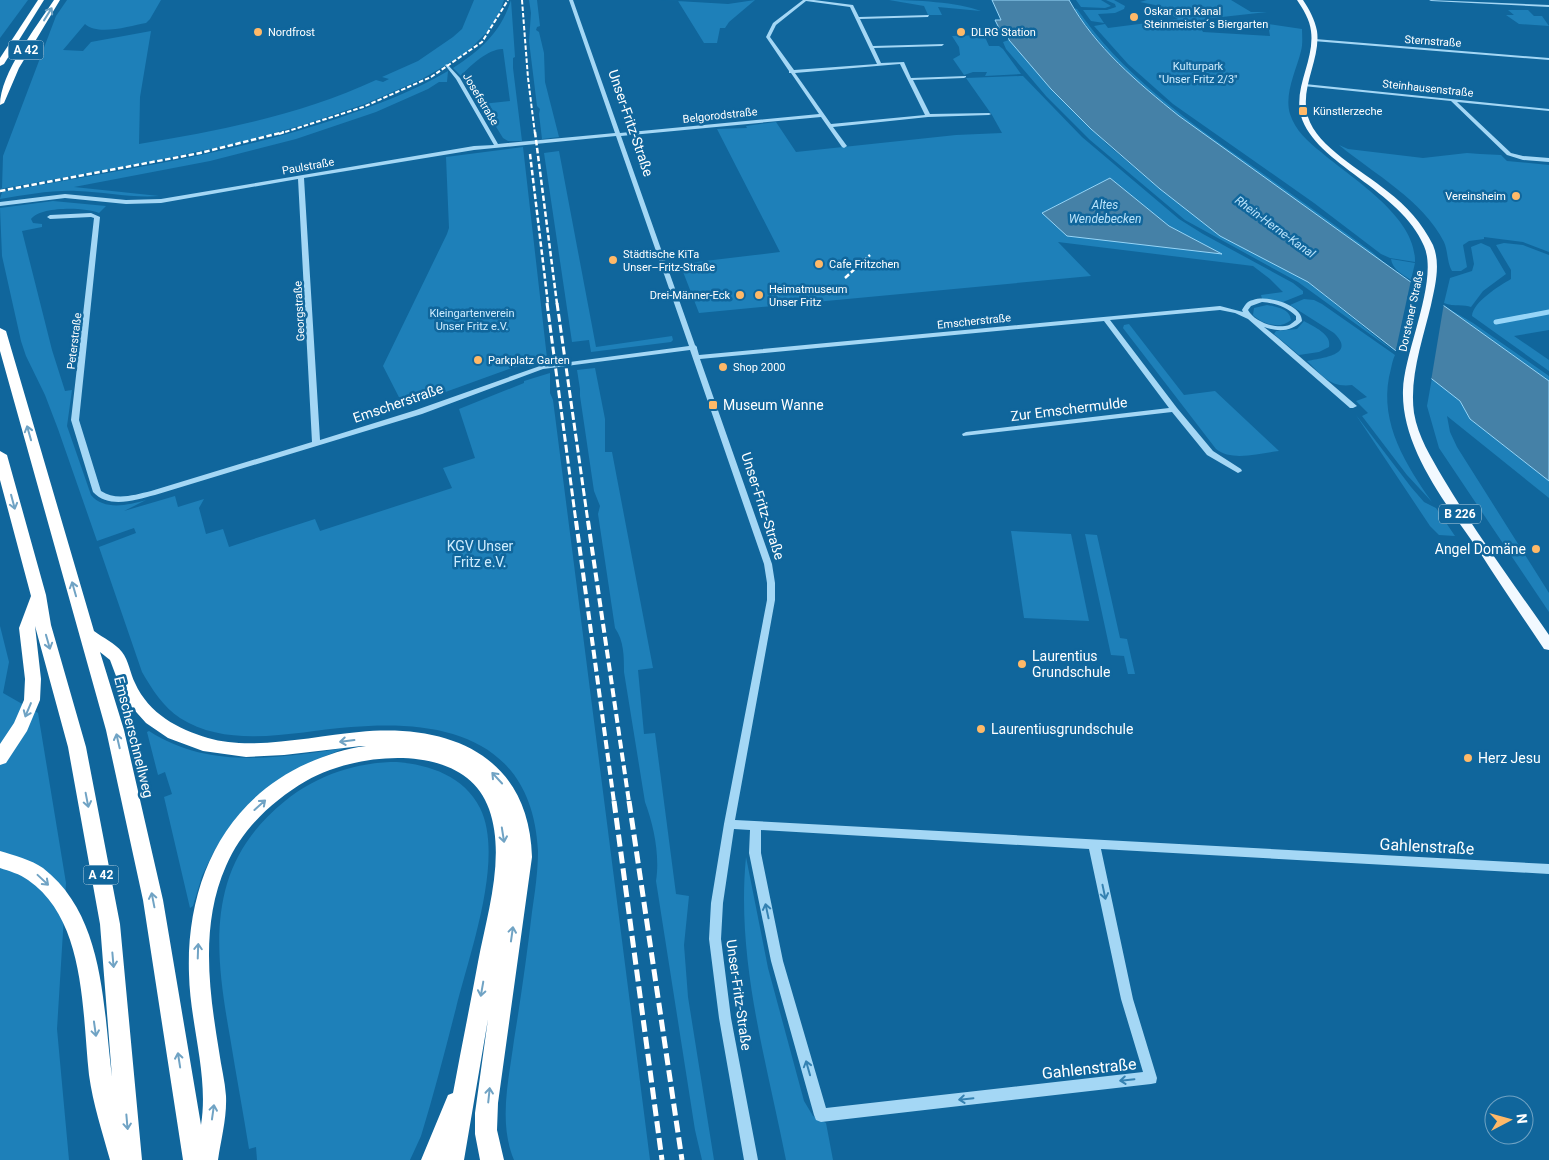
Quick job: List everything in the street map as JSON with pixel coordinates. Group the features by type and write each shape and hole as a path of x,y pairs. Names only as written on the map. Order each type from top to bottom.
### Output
{"highway":[{"name":"A 42","path":"0,64 41,0"},
{"name":"A 42","path":"0,103 15,68 57,0"},
{"name":"Emscherschnellweg","path":"0,331 115,730 153,900 195,1160"},
{"name":"A 42","path":"0,455 38,595 43,625 77,747 110,924 130,1160"},
{"path":"0,758 21,726 32,700 33,679 27,628 38,595"},
{"path":"88,635 116,656 127,686 143,712 174,734 212,747 239,749 279,748 396,736 429,739 458,749 483,763 502,783 515,808 520,832 520,875 491,1070 483,1160"},
{"path":"206,1160 215,1099 198,986 198,946 203,912 218,862 230,840 245,819 262,802 300,775 325,763 345,757 385,750 432,754 451,761 471,772 488,790 499,813 504,845 504,877 464,1086 452,1160"},
{"path":"0,860 9,861 37,874 58,893 73,919 86,956 106,1109 122,1160"},
{"path":"433,1160 464,1086"},
{"path":"486,1129 492,1160"}],"main road":[{"name":"Dorstener Straße","path":"1300,0 1312,21 1315,40 1305,85 1303,111 1312,131 1333,151 1397,203 1423,233 1429,244 1433,264 1408,388 1409,413 1420,448 1453,505 1549,645"}],"street":[{"name":"Unser-Fritz-Straße","path":"571,0 694,347 763,549 771,583 768,618 750,703 729,824 717,903 715,939 725,1018 751,1160"},
{"path":"844,146 769,41 768,32 774,24 805,0 850,5 879,64"},
{"path":"1431,0 1549,6"},
{"path":"858,18 928,16"},
{"name":"Sternstraße","path":"1315,40 1549,59"},
{"path":"871,47 942,45"},
{"path":"791,72 902,63 928,116"},
{"name":"Josefstraße","path":"447,65 458,78 497,146"},
{"path":"910,79 964,77"},
{"name":"Steinhausenstraße","path":"1305,85 1549,110"},
{"path":"1453,101 1509,154 1523,158 1549,160"},
{"path":"830,126 928,116 989,114"},
{"name":"Belgorodstraße","path":"620,135 822,115"},
{"name":"Paulstraße","path":"1,203 64,196 126,202 161,201 497,146 620,135"},
{"name":"Georgstraße","path":"301,178 316,443"},
{"name":"Peterstraße","path":"50,217 90,215 97,217 75,420 97,492 104,498 115,499"},
{"name":"Emscherstraße","path":"697,357 1220,308 1239,312 1252,320 1259,324 1279,328 1295,325 1299,321 1299,316 1285,305 1258,301 1246,306 1245,310 1252,320 1353,406"},
{"path":"1106,319 1174,410 1210,453 1238,471"},
{"name":"Emscherstraße","path":"115,499 126,499 152,493 419,412 542,366 694,347"},
{"name":"Zur Emschermulde","path":"966,434 1174,410"},
{"name":"Gahlenstraße","path":"729,824 1549,869"},
{"path":"756,826 755,853 777,961 821,1115"},
{"name":"Gahlenstraße","path":"821,1115 1150,1078 1127,1000 1094,844"}],"green space":[{"path":"0,0 28,0 0,38"},
{"path":"67,0 161,0 146,23 106,30 91,28 85,24 63,50 83,51 91,42 151,31 140,97 139,144 259,120 319,103 376,80 383,82 389,79 382,77 418,61 462,29 474,0 504,0 499,14 490,29 465,54 422,79 365,104 306,124 242,142 149,162 0,189 2,188 3,156 56,16"},
{"path":"511,0 515,57 513,58 513,68 522,141 508,141 503,138 482,104 510,101 503,49 486,54 461,76 453,68 481,47 496,31"},
{"path":"529,0 537,0 540,26 536,30 539,32 544,53 545,82 559,137 542,139 540,109 537,106 529,41 531,13"},
{"path":"755,0 729,22 725,28 720,28 717,43 704,43 678,1 728,4"},
{"path":"889,0 923,1 981,11 938,7 942,15 928,15 924,6"},
{"path":"1076,0 1101,0 1111,6 1105,8 1081,7"},
{"path":"1106,0 1114,0 1125,6 1124,9 1115,13 1098,14 1104,23 1091,21 1083,10 1107,10 1116,7 1115,4"},
{"name":"Kulturpark \"Unser Fritz 2/3\"","path":"1147,0 1231,0 1251,12 1267,12 1204,19 1210,23 1209,25 1200,26 1203,32 1270,36 1268,24 1302,29 1302,48 1291,82 1288,99 1292,120 1311,144 1365,187 1394,214 1405,229 1413,245 1415,262 1390,258 1381,254 1314,203 1173,104 1128,64 1094,26 1105,24 1108,28 1178,19 1155,5 1140,2"},
{"path":"1074,8 1077,9 1113,54 1155,94 1372,252 1388,266 1176,114 1131,76 1110,55"},
{"path":"1508,10 1528,10 1534,16 1542,16 1549,26 1519,24 1506,15 1514,15"},
{"path":"984,35 989,46 999,46 1003,49 1021,74 985,76 987,72 973,72 964,75 953,59 960,55 959,47 952,36"},
{"path":"1009,40 1051,89 1079,117 1108,145 1160,189 1221,236 1308,282 1396,353 1298,282 1185,220 1090,140 1046,96 1006,49 1003,42"},
{"path":"448,71 447,82 439,82 428,89 376,112 296,139 210,161 74,187 159,196 67,191 0,199 2,192 172,161 298,131 381,103"},
{"path":"1023,76 1082,137 1179,219 1293,283 1303,291 1303,294 1283,302 1262,299 1261,295 1283,292 1253,266 1058,242 1091,276 699,313 680,264 780,252 717,129 747,128 746,126 776,122 796,152 956,135 1002,133 966,78","holes":["1110,178 1169,226 1220,253 1042,213"]},
{"path":"1339,145 1348,149 1423,158 1467,153 1501,155 1507,161 1549,165 1549,252 1523,242 1484,237 1484,239 1469,241 1463,245 1467,267 1461,271 1452,271 1444,242 1424,213 1411,200"},
{"name":"Kleingartenverein Unser Fritz e.V.","path":"523,147 547,358 509,369 404,407 383,366 449,228 446,157"},
{"path":"559,151 596,347 672,336 673,340 671,342 591,352 589,340 572,342 544,153"},
{"name":"KGV Unser Fritz e.V.","path":"53,201 106,206 99,213 74,209 44,212 31,219 33,223 42,224 42,227 22,231 52,350 65,391 72,390 67,426 91,495 96,500 110,505 125,505 146,500 124,511 175,496 178,507 204,499 199,508 206,534 223,529 229,547 315,519 320,531 452,488 443,468 475,458 459,409 524,383 524,381 550,373 550,393 553,400 650,1160 514,1160 509,1146 507,1131 506,1100 524,976 538,851 532,813 520,783 501,760 478,744 450,733 419,727 386,725 351,727 264,736 220,733 199,728 174,714 150,685 142,672 99,547 136,533 134,528 97,541 58,429 21,341 2,256 0,208"},
{"path":"1481,243 1490,247 1506,274 1483,291 1471,307 1444,303 1450,278 1472,271 1474,264 1471,247"},
{"path":"1504,243 1523,245 1549,255 1549,330 1514,336 1549,360 1549,371 1472,316 1473,311 1482,300 1511,279 1511,270 1496,245"},
{"path":"1391,259 1415,263 1411,280 1396,269"},
{"path":"1304,299 1314,300 1322,304 1395,355 1387,394 1388,411 1392,427 1405,459 1432,502 1407,475 1362,416 1368,413 1356,401 1367,397 1352,385 1338,384 1322,376 1307,361 1335,354 1340,351 1342,346 1334,333 1290,305"},
{"path":"1267,305 1286,311 1291,320 1282,325 1271,325 1253,315 1254,308"},
{"path":"1444,306 1473,323 1549,376 1549,381"},
{"path":"1304,321 1317,328 1328,338 1329,347 1319,352 1299,355 1274,334 1276,331 1297,329"},
{"path":"1129,324 1184,395 1215,391 1279,451 1238,456 1223,453 1216,449 1123,328 1124,325"},
{"path":"595,368 605,419 605,452 612,452 653,668 638,670 644,734 655,733 676,894 689,896 684,945 688,997 714,1160 702,1160 695,1130 656,881 655,841 645,802 624,672 623,649 615,628 598,514 600,506 594,491 577,370"},
{"path":"1432,378 1460,401 1470,419 1549,481 1549,498 1447,416 1450,432 1457,447 1549,593 1549,612 1439,448 1427,406"},
{"path":"1356,415 1411,487 1424,502 1436,508 1455,536 1439,535 1430,526"},
{"path":"1011,531 1071,534 1089,621 1024,618"},
{"path":"1085,534 1097,535 1120,638 1127,639 1135,674 1128,674 1124,656 1111,655"},
{"path":"0,626 9,662 3,693 38,713 66,883 57,1029 69,1160 0,1160"},
{"path":"149,731 172,743 196,752 220,756 270,757 345,748 323,757 237,819 214,851 202,876 193,906 190,908 164,797 172,794 165,772 158,775 147,732"},
{"path":"397,762 434,769 455,780 465,788 480,808 487,829 489,853 487,879 476,935 421,1136 410,1160 257,1160 256,1147 249,1149 224,1004 219,940 222,909 228,880 240,852 259,826 297,792 324,777 352,767"},
{"path":"746,857 768,968 804,1101 813,1116 826,1123 833,1160 786,1160 762,1047 749,972 745,934 744,895"}],"water":[{"name":"Rhein-Herne-Kanal","path":"992,0 1069,0 1104,49 1148,91 1179,116 1549,381 1549,481 1470,419 1460,401 1308,282 1220,236 1160,189 1091,129 1051,89 1009,40 1007,32 1001,32 995,20 1001,20"},
{"name":"Altes Wendebecken","path":"1110,178 1169,226 1222,254 1067,236 1042,213"}],"pier":[{"path":"1411,280 1444,303 1431,381 1395,354"}],"waterway":[{"path":"1496,322 1549,312"}],"railway":[{"path":"279,134 363,107 431,77 482,42 508,0"},
{"path":"522,0 528,78 535,134"},
{"path":"0,191 200,153 284,132"},
{"path":"535,132 557,304"},
{"path":"530,154 548,304"},
{"path":"845,278 870,255"},
{"path":"819,288 841,291"},
{"path":"547,303 576,522"},
{"path":"557,303 588,522"},
{"path":"576,521 614,802"},
{"path":"588,521 629,802"},
{"path":"614,801 662,1160"},
{"path":"629,801 682,1160"}],"place":[{"name":"Oskar am Kanal Steinmeister´s Biergarten","path":"1134,17"},
{"name":"Nordfrost","path":"258,32"},
{"name":"DLRG Station","path":"961,32"},
{"name":"Künstlerzeche","path":"1303,111"},
{"name":"Vereinsheim","path":"1516,196"},
{"name":"Städtische KiTa Unser–Fritz-Straße","path":"613,260"},
{"name":"Cafe Fritzchen","path":"819,264"},
{"name":"Drei-Männer-Eck","path":"740,295"},
{"name":"Heimatmuseum Unser Fritz","path":"759,295"},
{"name":"Parkplatz Garten","path":"478,360"},
{"name":"Shop 2000","path":"723,367"},
{"name":"Museum Wanne","path":"713,405"},
{"name":"Angel Domäne","path":"1536,549"},
{"name":"Laurentius Grundschule","path":"1022,664"},
{"name":"Laurentiusgrundschule","path":"981,729"},
{"name":"Herz Jesu","path":"1468,758"}]}
